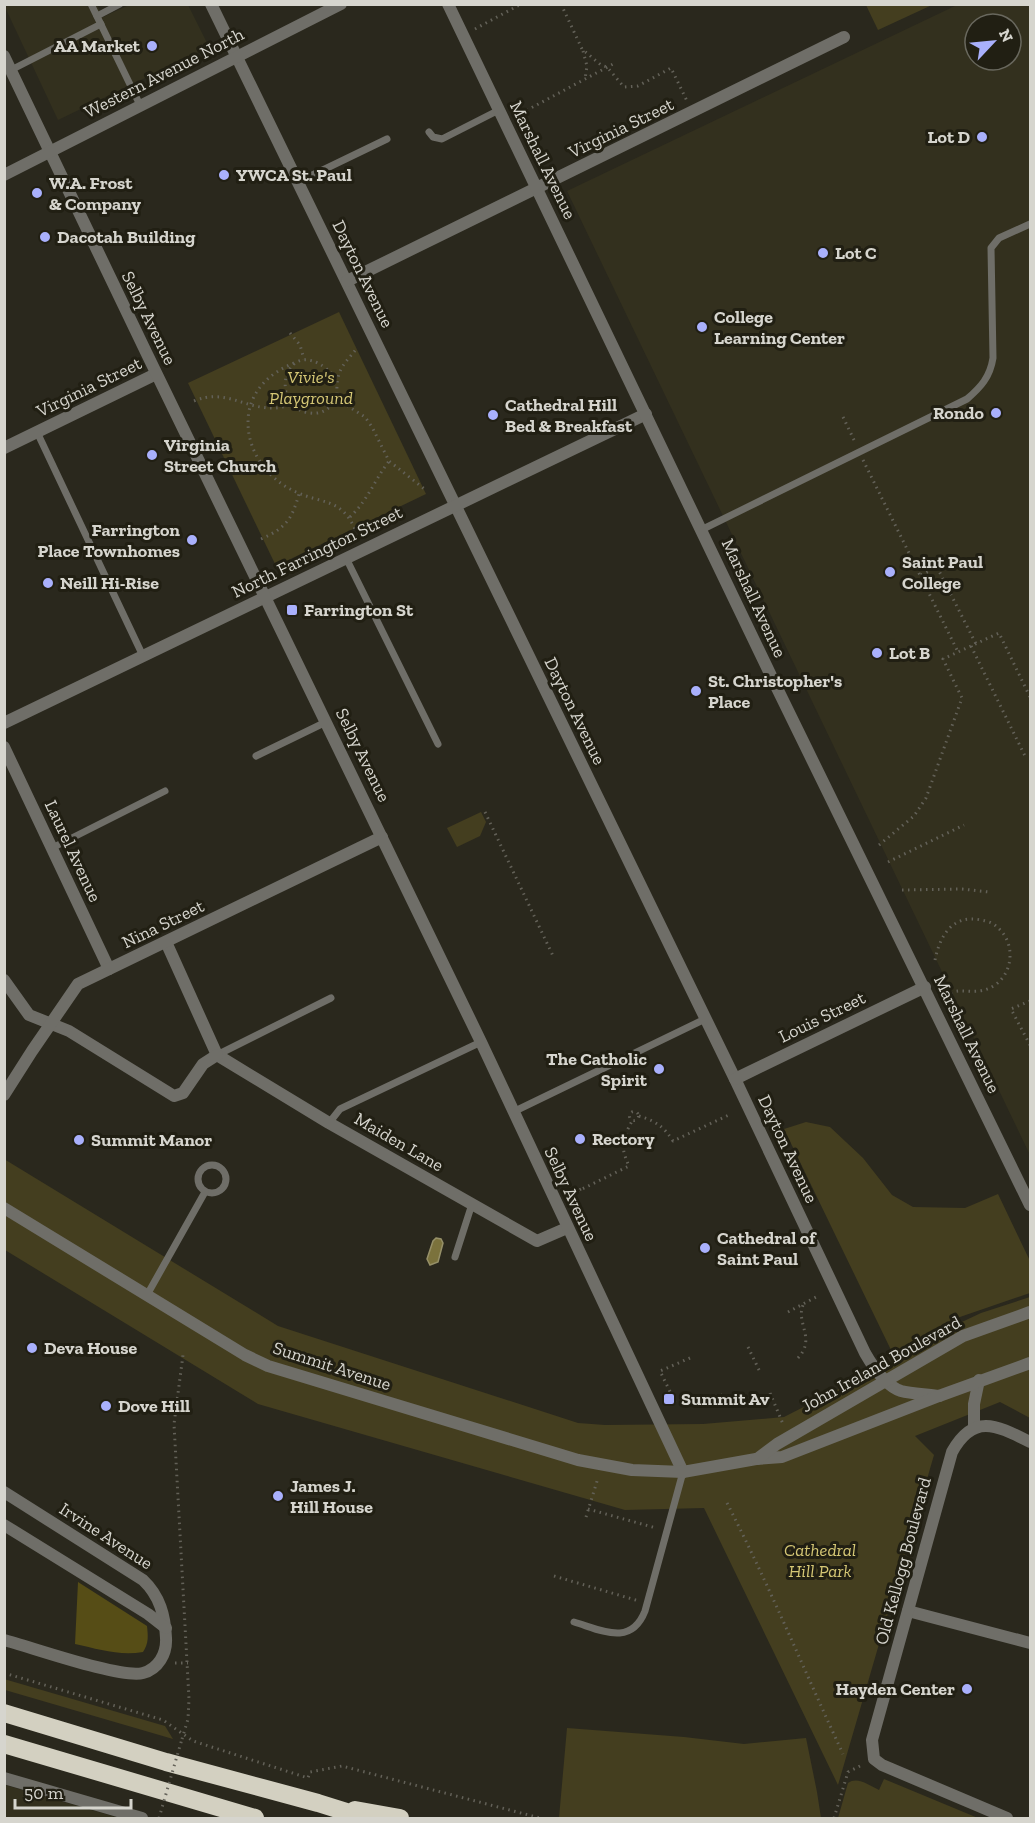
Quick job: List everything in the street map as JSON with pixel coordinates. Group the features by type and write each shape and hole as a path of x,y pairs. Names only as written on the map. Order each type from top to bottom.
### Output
{"highway":[{"path":"4,1713 166,1762 366,1818"},
{"path":"4,1744 255,1818"},
{"path":"318,1803 400,1818"}],"street":[{"name":"Dayton Avenue","path":"211,4 735,1079 865,1353 872,1365 886,1380 900,1390 939,1396"},
{"name":"Western Avenue North","path":"4,175 341,4"},
{"name":"Marshall Avenue","path":"448,4 776,686 1030,1205"},
{"name":"Virginia Street","path":"347,281 844,38"},
{"name":"Selby Avenue","path":"4,56 481,1042 683,1472"},
{"name":"Virginia Street","path":"4,448 156,374"},
{"name":"North Farrington Street","path":"4,723 646,414"},
{"name":"Laurel Avenue","path":"4,747 109,969"},
{"name":"Nina Street","path":"4,1095 78,984 382,837"},
{"path":"4,980 29,1015 69,1031 174,1096 183,1093 203,1064 217,1055 166,942"},
{"name":"Louis Street","path":"735,1079 925,987"},
{"name":"Maiden Lane","path":"217,1055 329,1123 537,1241 567,1228"},
{"name":"Summit Avenue","path":"4,1208 245,1355 268,1366 578,1460 632,1470 683,1472"},
{"name":"John Ireland Boulevard","path":"756,1459 777,1444 963,1336 1030,1312"},
{"name":"John Ireland Boulevard","path":"683,1472 756,1459 782,1457 979,1380 1030,1363"},
{"path":"979,1380 974,1404 974,1427 993,1425 1030,1442"},
{"name":"Old Kellogg Boulevard","path":"974,1427 960,1439 952,1452 872,1740 874,1759 891,1770 1007,1818"},
{"name":"Irvine Avenue","path":"4,1492 143,1580 158,1598 166,1628 166,1643 160,1663 144,1673 123,1673 4,1640"},
{"path":"4,1525 148,1614 166,1628"},
{"path":"908,1611 1030,1643"},
{"path":"4,1778 142,1818"}],"lane":[{"path":"91,4 140,105"},
{"path":"97,16 120,4"},
{"path":"11,70 101,24"},
{"path":"429,132 433,137 442,139 499,110"},
{"path":"298,182 387,139"},
{"path":"702,530 967,399 977,391 985,382 993,358 991,248 999,238 1030,224"},
{"path":"37,432 143,656"},
{"path":"346,558 438,744"},
{"path":"256,756 326,722"},
{"path":"52,848 165,791"},
{"path":"217,1055 331,998"},
{"path":"513,1112 705,1019"},
{"path":"329,1123 340,1109 481,1042"},
{"path":"217,1166 224,1172 224,1185 214,1193 205,1191 199,1185 198,1175 203,1168 217,1166"},
{"path":"147,1295 205,1191"},
{"path":"454,1257 472,1204"},
{"path":"574,1622 616,1634 638,1625 647,1603 683,1472"}],"path":[{"path":"463,36 521,4"},
{"path":"560,6 582,49 587,66 585,79"},
{"path":"582,49 601,65 607,67 624,87 638,86 671,68 693,113"},
{"path":"505,122 615,63"},
{"path":"290,333 300,345 304,359"},
{"path":"194,401 207,396 218,396 272,408 292,405 316,415 327,411 337,399 336,378 358,347"},
{"path":"336,378 321,364 304,359 279,369 257,391 251,404 247,424 249,439 255,454 266,471 284,486 299,494 335,505 350,517 356,529"},
{"path":"292,405 285,377 294,363"},
{"path":"337,399 365,417 389,461 427,491"},
{"path":"843,417 856,444"},
{"path":"863,460 958,652"},
{"path":"350,517 366,501 377,477 389,461"},
{"path":"261,539 275,533 285,525 291,517 299,494"},
{"path":"921,575 937,567 975,644"},
{"path":"879,845 914,816 926,798 962,698 944,659 999,633 1030,697"},
{"path":"971,646 1025,756"},
{"path":"485,812 554,958"},
{"path":"888,862 964,825"},
{"path":"902,890 962,889 989,892"},
{"path":"935,960 938,945 945,932 954,924 964,920 974,919 988,922 998,928 1007,939 1011,954 1008,968 998,984 978,992 957,990 951,993"},
{"path":"1030,1000 1011,1009 1030,1046"},
{"path":"633,1121 630,1116 632,1112 653,1120 665,1129 673,1142 731,1113"},
{"path":"581,1189 574,1193 629,1166 622,1151 625,1134 639,1116"},
{"path":"788,1312 818,1296"},
{"path":"798,1358 804,1351 807,1340 801,1314 804,1303"},
{"path":"748,1347 761,1374"},
{"path":"159,1818 188,1719 188,1663 174,1424 183,1355"},
{"path":"690,1358 660,1371 675,1402 722,1395"},
{"path":"770,1393 783,1424"},
{"path":"586,1517 603,1465"},
{"path":"727,1503 843,1754"},
{"path":"588,1509 666,1531"},
{"path":"554,1576 647,1603"},
{"path":"4,1673 163,1720 193,1741 308,1778 310,1772 342,1766 540,1818"},
{"path":"834,1818 848,1772"}],"shaded area":[{"path":"4,5 97,5 103,17 129,5 188,5 209,47 58,120"},
{"name":"Saint Paul College","path":"957,5 1030,5 1030,1155 567,191"},
{"path":"436,1238 441,1239 443,1243 438,1262 430,1265 427,1259"},
{"path":"78,1582 147,1626 148,1636 143,1652 117,1653 75,1644"},
{"path":"5,1785 119,1818 5,1818"}],"green space":[{"path":"866,5 932,5 878,30"},
{"name":"Vivie's Playground","path":"339,312 426,494 276,566 188,383"},
{"path":"481,812 486,822 480,836 457,847 447,828"},
{"path":"806,1122 830,1127 863,1158 892,1195 913,1207 965,1208 998,1194 1030,1261 1030,1293 957,1318 895,1353 891,1350 784,1129"},
{"name":"Cathedral Hill Park","path":"4,1159 278,1326 578,1423 703,1424 784,1417 896,1360 930,1337 981,1313 1030,1297 1030,1418 1000,1402 915,1436 934,1455 838,1785 704,1508 625,1510 258,1404 5,1250"},
{"path":"4,1679 165,1726 173,1739 5,1690"},
{"path":"567,1728 744,1744 806,1738 821,1818 559,1818"},
{"path":"884,1779 978,1818 838,1818 848,1783 855,1780 879,1790"}],"place":[{"name":"AA Market","path":"152,46"},
{"name":"Lot D","path":"982,137"},
{"name":"YWCA St. Paul","path":"224,175"},
{"name":"W.A. Frost & Company","path":"37,193"},
{"name":"Dacotah Building","path":"45,237"},
{"name":"Lot C","path":"823,253"},
{"name":"College Learning Center","path":"702,327"},
{"name":"Rondo","path":"996,413"},
{"name":"Cathedral Hill Bed & Breakfast","path":"493,415"},
{"name":"Virginia Street Church","path":"152,455"},
{"name":"Farrington Place Townhomes","path":"192,540"},
{"name":"Saint Paul College","path":"890,572"},
{"name":"Neill Hi-Rise","path":"48,583"},
{"name":"Farrington St","path":"292,610"},
{"name":"Lot B","path":"877,653"},
{"name":"St. Christopher's Place","path":"696,691"},
{"name":"The Catholic Spirit","path":"659,1069"},
{"name":"Rectory","path":"580,1139"},
{"name":"Summit Manor","path":"79,1140"},
{"name":"Cathedral of Saint Paul","path":"705,1248"},
{"name":"Deva House","path":"32,1348"},
{"name":"Summit Av","path":"669,1399"},
{"name":"Dove Hill","path":"106,1406"},
{"name":"James J. Hill House","path":"278,1496"},
{"name":"Hayden Center","path":"967,1689"}]}
